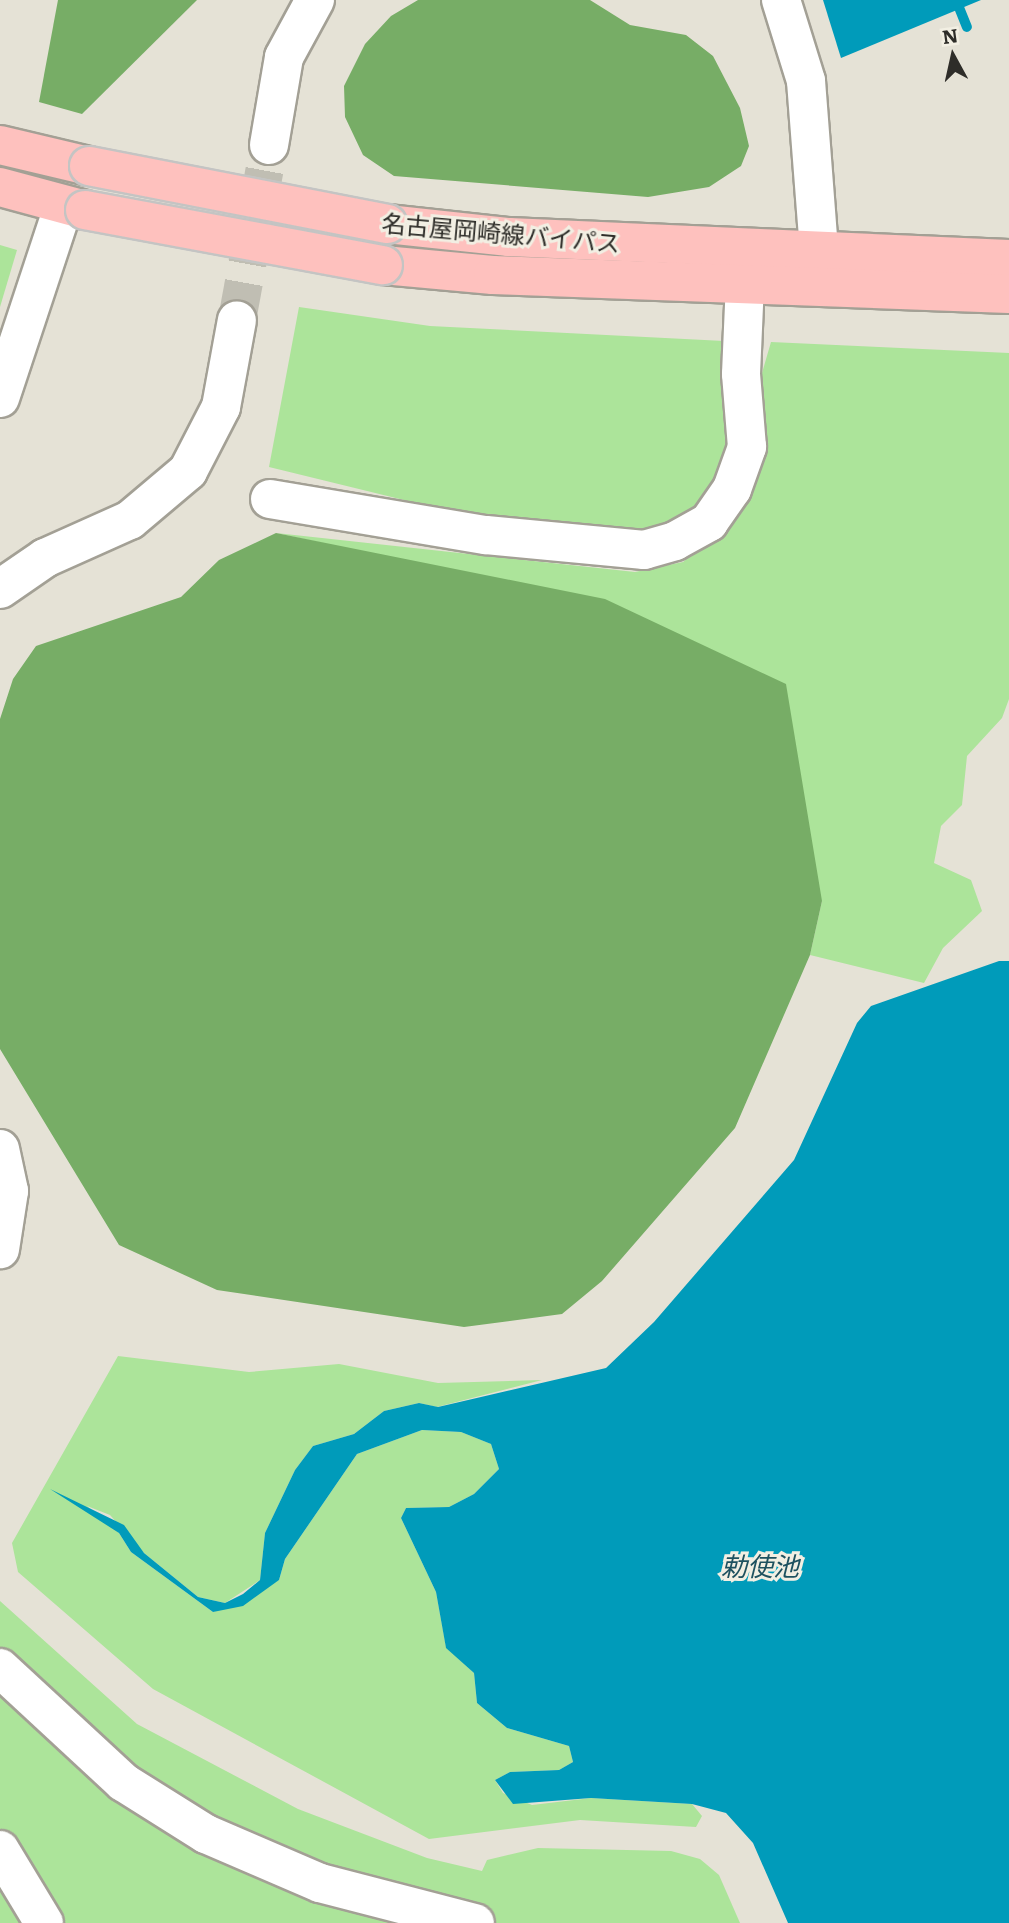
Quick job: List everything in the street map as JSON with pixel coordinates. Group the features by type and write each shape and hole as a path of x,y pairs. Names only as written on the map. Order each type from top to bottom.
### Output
{"main road":[{"name":"名古屋岡崎線バイパス","path":"0,145 89,166 387,224 509,237 1009,259"},
{"name":"名古屋岡崎線バイパス","path":"0,187 75,207 383,265 746,284 1009,294"}],"lane":[{"path":"269,145 284,57 315,0"},
{"path":"781,0 806,81 819,250"},
{"path":"0,398 75,207"},
{"path":"270,499 486,535 644,550 675,541 709,522 732,489 747,447 741,374 746,284"},
{"path":"0,589 45,558 130,520 188,471 221,407 237,320"},
{"path":"0,1149 9,1191 0,1249"},
{"path":"0,1668 123,1782 206,1835 320,1883 475,1923"},
{"path":"0,1850 44,1923"}],"green space":[{"path":"58,0 197,0 82,114 39,102"},
{"path":"418,0 590,0 630,25 686,35 713,56 740,108 749,146 741,166 709,187 648,197 394,176 363,155 345,117 344,86 365,44 391,16"},
{"path":"0,245 17,250 0,307"},
{"path":"299,307 430,326 724,341 737,437 698,516 663,533 502,524 269,467"},
{"path":"771,342 1009,353 1009,699 1002,718 967,756 962,805 941,826 934,863 971,880 982,911 943,948 924,983 810,955 822,901 383,556 276,533 635,572 683,562 718,532 758,442 762,373"},
{"path":"276,533 605,599 786,684 822,901 810,955 735,1128 602,1281 562,1314 464,1327 217,1290 119,1245 0,1049 0,719 13,679 36,646 181,597 219,560"},
{"path":"118,1356 249,1372 339,1364 438,1383 542,1380 437,1407 419,1403 384,1411 354,1434 313,1446 295,1470 265,1533 260,1580 225,1603 198,1597 144,1553 110,1515 87,1506 119,1533 131,1552 213,1612 279,1580 285,1559 357,1454 422,1430 461,1432 491,1444 499,1469 474,1494 449,1507 406,1508 401,1518 436,1592 446,1647 474,1673 477,1703 507,1728 569,1746 573,1762 559,1770 510,1772 495,1780 503,1793 532,1805 591,1798 692,1804 702,1816 696,1827 580,1820 429,1839 153,1689 18,1572 12,1543"},
{"path":"0,1601 137,1724 298,1809 427,1858 482,1871 487,1860 538,1848 671,1851 700,1859 719,1875 740,1923 0,1923"}],"water":[{"path":"823,0 981,0 841,58"},
{"name":"勅使池","path":"999,961 1009,961 1009,1923 788,1923 753,1843 726,1813 692,1804 591,1798 513,1804 495,1780 510,1772 559,1770 573,1762 569,1746 507,1728 477,1703 474,1673 446,1648 436,1592 401,1518 406,1508 449,1507 474,1494 499,1469 491,1444 461,1432 422,1430 357,1454 285,1559 279,1580 243,1606 213,1612 131,1552 119,1533 50,1489 124,1525 144,1553 198,1597 225,1603 243,1594 260,1580 265,1533 295,1470 313,1446 354,1434 384,1411 419,1403 438,1407 606,1368 654,1322 794,1160 857,1023 871,1006"}],"waterway":[{"path":"956,0 967,27"}],"tunnel":[{"path":"237,320 269,145"}]}
